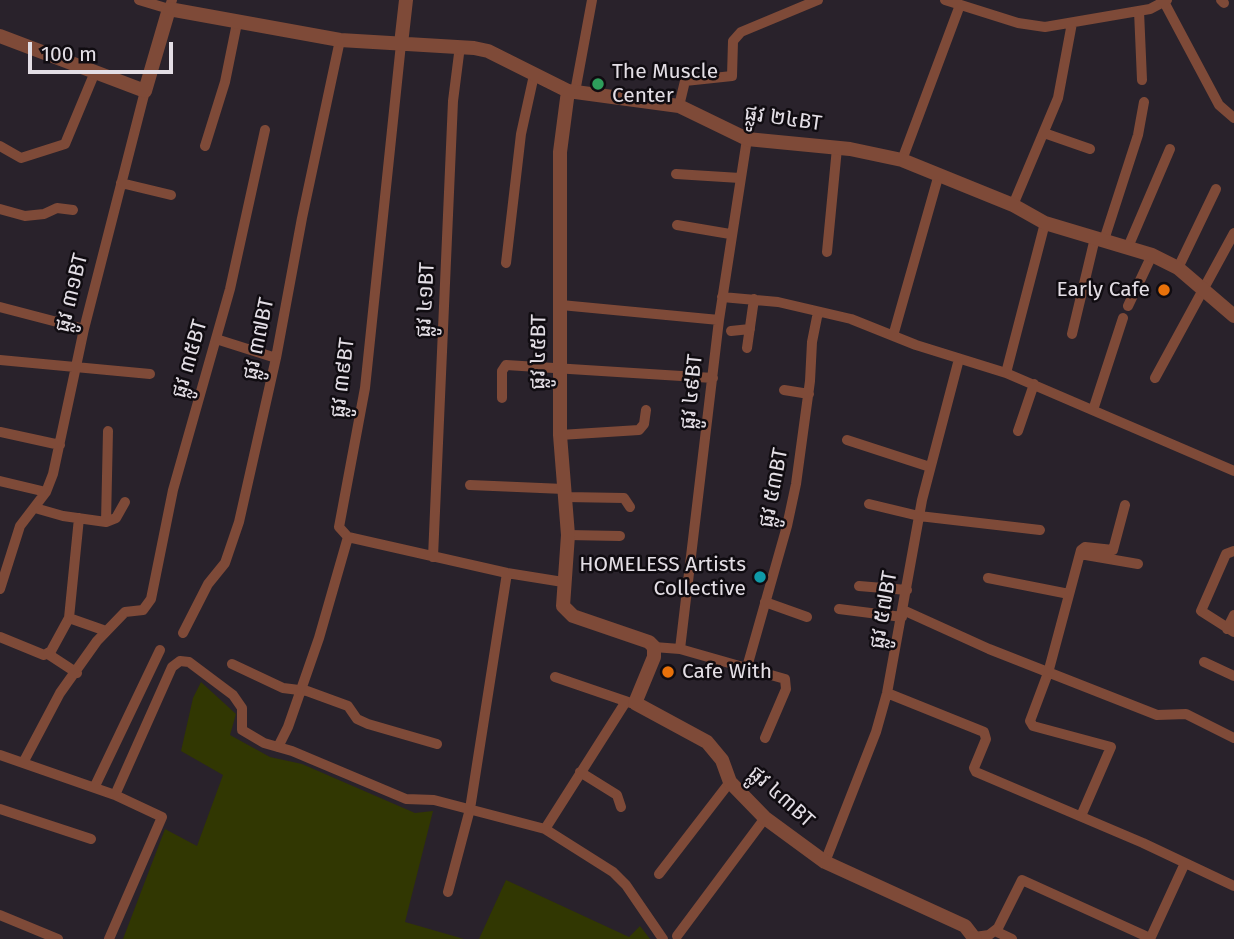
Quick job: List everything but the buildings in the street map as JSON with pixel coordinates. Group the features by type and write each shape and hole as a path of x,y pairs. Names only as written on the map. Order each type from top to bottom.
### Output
{"street":[{"name":"ផ្លូវ ២៤BT","path":"139,0 170,5 237,23 340,40 460,46 488,51 571,91 679,106 747,139 836,148 902,160 1013,205 1045,223 1152,254 1178,268 1234,316"},
{"name":"ផ្លូវ ៣៩BT","path":"348,537 339,527 340,512 365,388 406,0"},
{"path":"571,91 592,0"},
{"path":"679,106 685,81 732,76 733,41 741,32 818,0"},
{"path":"944,0 1018,23 1045,27 1139,11 1165,1 1219,105 1234,118"},
{"name":"ផ្លូវ ៣១BT","path":"0,589 4,558 20,526 46,492 60,445 83,329 145,90 170,5"},
{"path":"902,160 960,5"},
{"path":"1139,11 1142,80"},
{"path":"205,146 225,82 237,23"},
{"path":"1013,205 1058,98 1072,23"},
{"path":"0,36 145,90"},
{"name":"ផ្លូវ ៣៧BT","path":"183,634 208,584 225,563 232,546 276,358 302,218 340,40"},
{"name":"ផ្លូវ ៤១BT","path":"433,557 453,101 460,46"},
{"path":"0,146 11,155 21,158 65,144 95,72"},
{"path":"506,262 521,134 534,75"},
{"name":"ផ្លូវ ៤៥BT","path":"571,91 560,152 560,435 568,535 563,606 567,612 649,642 654,647"},
{"path":"1072,334 1100,239 1138,135 1144,102"},
{"name":"ផ្លូវ ៣៥BT","path":"106,631 125,611 143,610 151,599 173,490 230,289 265,130"},
{"path":"1044,133 1090,149"},
{"name":"ផ្លូវ ៤៩BT","path":"680,649 730,234 747,139"},
{"path":"827,253 836,148"},
{"path":"1128,247 1170,149"},
{"path":"0,162 11,155"},
{"path":"676,174 740,178"},
{"path":"893,337 939,174"},
{"path":"121,183 171,195"},
{"path":"1178,268 1216,189"},
{"path":"0,209 25,216 44,214 57,208 73,210"},
{"path":"1006,373 1045,223"},
{"path":"677,225 730,234"},
{"path":"1155,378 1234,233"},
{"path":"1128,306 1152,254"},
{"path":"722,298 754,299 851,319 893,337 1034,384 1234,471"},
{"path":"747,348 754,299"},
{"path":"561,305 719,320"},
{"path":"0,307 83,329"},
{"name":"ផ្លូវ ៥៣BT","path":"747,667 794,494 809,394 811,342 818,312"},
{"path":"1093,410 1123,318"},
{"path":"731,331 750,329"},
{"path":"216,339 276,358"},
{"name":"ផ្លូវ ៥៧BT","path":"825,862 876,732 887,693 919,516 959,359"},
{"path":"0,360 149,374"},
{"path":"502,398 504,366 713,378"},
{"path":"1018,431 1034,384"},
{"path":"784,390 809,394"},
{"path":"560,435 639,430 644,424 646,410"},
{"path":"106,522 108,431"},
{"path":"0,432 60,445"},
{"path":"847,440 930,467"},
{"path":"0,481 46,492"},
{"path":"470,485 624,498 630,507"},
{"path":"35,508 106,522 116,518 125,502"},
{"path":"869,504 919,516 1040,530"},
{"path":"1081,816 1111,747 1030,724 1048,673 1080,554 1085,547 1113,550 1125,505"},
{"path":"48,654 69,618 79,518"},
{"path":"568,535 620,536"},
{"path":"278,747 288,727 333,593 348,537 507,573 563,582"},
{"path":"1234,551 1226,554 1200,611 1231,630 1234,615"},
{"path":"1080,554 1138,564"},
{"path":"449,892 470,809 507,573"},
{"path":"988,578 1069,594"},
{"path":"859,586 907,590"},
{"path":"765,602 807,617"},
{"path":"839,609 903,613 1157,715 1186,714 1234,738"},
{"path":"24,761 60,693 106,631 69,618"},
{"path":"0,637 48,654 77,673"},
{"path":"545,829 580,772 630,703 654,647 680,649 773,674 788,682 765,738"},
{"path":"95,786 160,650"},
{"path":"115,795 173,667 180,661 189,662 233,695 242,708 242,730 264,743 406,799 433,800 545,829 613,872 626,885 663,939"},
{"path":"1204,662 1234,676"},
{"path":"232,664 283,688 299,689 348,706 357,719 368,724 438,744"},
{"path":"555,677 630,703"},
{"path":"887,693 984,732 986,739 974,768 975,772 1081,816 1234,886"},
{"name":"ផ្លូវ ៤៣BT","path":"630,703 707,742 722,761 730,782 765,818 825,862 965,926 975,938"},
{"path":"0,755 95,786 162,817 109,939"},
{"path":"580,772 617,795 621,807"},
{"path":"659,874 730,782"},
{"path":"0,809 91,839"},
{"path":"677,936 765,818"},
{"path":"975,938 995,931 1022,880 1150,939 1185,863"},
{"path":"0,915 58,939"},
{"path":"995,931 1012,939"}],"green space":[{"path":"201,682 236,714 230,735 270,757 302,764 415,813 433,811 405,922 464,939 123,939 165,829 197,846 223,775 181,751 193,698"},
{"path":"506,880 629,937 640,926 650,939 479,939"}],"place":[{"name":"The Muscle Center","path":"598,84"},
{"name":"Early Cafe","path":"1164,290"},
{"name":"HOMELESS Artists Collective","path":"760,577"},
{"name":"Cafe With","path":"668,672"}]}
